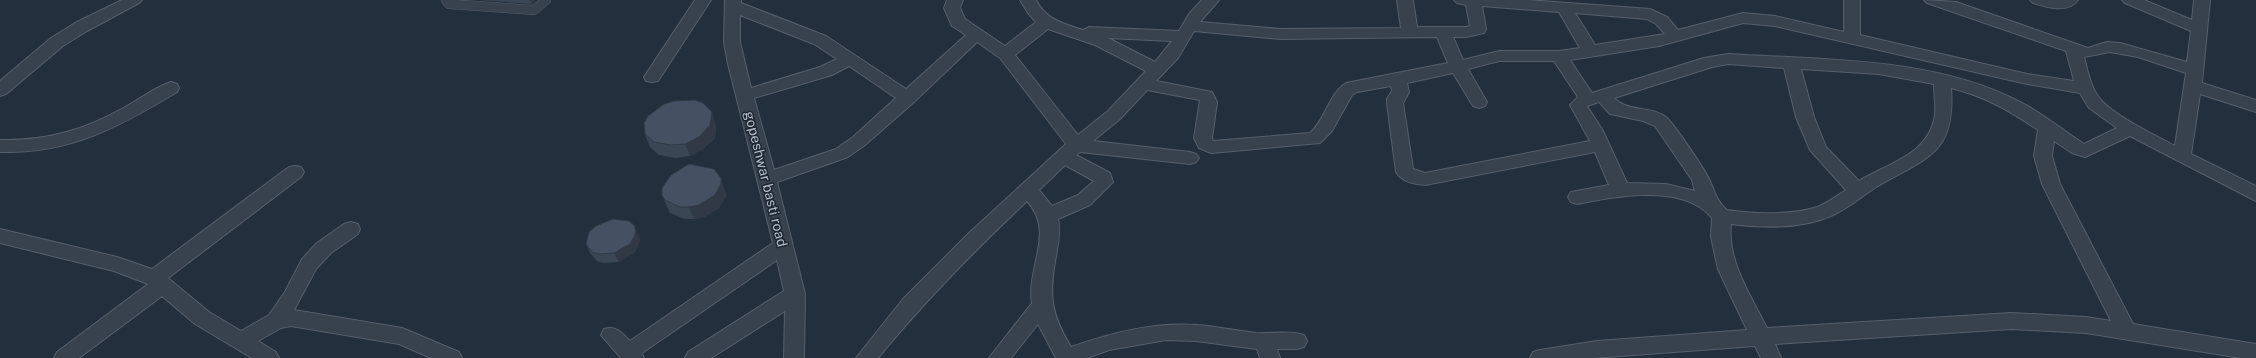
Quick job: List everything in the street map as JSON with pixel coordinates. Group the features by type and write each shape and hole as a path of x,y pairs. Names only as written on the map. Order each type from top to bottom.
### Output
{"street":[{"path":"0,90 57,42 87,24 134,0"},
{"path":"652,78 703,0"},
{"path":"1028,0 1038,16 1046,22 1099,40 1156,70"},
{"path":"866,358 915,300 975,239 1070,151 1114,115 1144,84 1172,54 1186,31 1211,0"},
{"path":"1404,0 1410,33"},
{"path":"1070,31 1186,31 1280,34 1466,32 1478,29 1467,0 1517,2 1565,9 1650,14 1659,17 1666,23 1675,37"},
{"path":"1852,0 1855,39 1860,66"},
{"path":"1932,0 1956,6 2073,49 2091,53 2105,48 2116,48 2194,78 2256,106"},
{"path":"2038,0 2056,4 2064,3 2070,0"},
{"path":"2130,0 2198,28"},
{"path":"2182,156 2194,78 2202,0"},
{"path":"733,3 820,40 908,98"},
{"name":"gopeshwar basti road","path":"733,3 732,42 736,64 767,179 795,294 794,358"},
{"path":"957,3 958,22 1006,54 1070,151 1104,178 1104,182 1084,200 1048,216"},
{"path":"1565,9 1590,51"},
{"path":"1144,84 1206,96 1209,102 1203,138 1205,144 1211,147 1314,139 1324,133 1344,92 1347,89 1458,67 1499,56 1559,56 1675,37 1727,20 1743,18 1775,21 2027,78 2085,88"},
{"path":"1006,54 1046,22"},
{"path":"1443,32 1458,67 1479,102"},
{"path":"767,179 842,153 874,129 976,34"},
{"path":"2073,49 2085,88 2095,104 2105,113 2255,198"},
{"path":"1559,56 1596,98 1616,110 1647,116 1661,122 1689,162 1715,209 1728,269 1759,337 1771,358"},
{"path":"745,95 826,71 850,59"},
{"path":"1620,188 1599,145 1594,131 1578,106 1581,102 1716,61 1750,59 1860,66 1942,81 1994,95 2014,105 2078,149 2085,150 2131,129"},
{"path":"1791,62 1805,117 1818,150 1857,190"},
{"path":"1398,79 1401,92 1395,99 1395,103 1405,172 1416,178 1425,179 1599,145"},
{"path":"1577,197 1620,188 1661,189 1692,196 1715,209 1744,219 1817,214 1834,206 1857,190 1916,161 1928,148 1939,130 1943,116 1942,81"},
{"path":"0,146 34,147 90,132 115,121 171,88"},
{"path":"2047,128 2044,156 2051,184 2126,331"},
{"path":"1070,151 1190,158"},
{"path":"64,358 295,172"},
{"path":"1028,190 1043,206 1048,216 1049,236 1042,273 1041,299 1046,318 1066,357 1108,342 1166,332 1196,333 1267,349 1297,341"},
{"path":"276,320 293,296 302,274 314,259 324,248 351,229"},
{"path":"0,236 117,264 158,281 202,318 269,358"},
{"path":"611,335 636,352 783,246"},
{"path":"695,358 795,294"},
{"path":"999,358 1042,305"},
{"path":"240,341 276,320 291,318 402,336 452,358"},
{"path":"1550,357 1661,343 2011,321 2086,325 2256,352"}],"lane":[{"path":"446,0 449,4 534,10 546,0"}],"building":[{"path":"695,100 703,103 712,112 710,125 699,137 685,144 670,145 654,142 645,134 644,123 648,116 664,104 674,101"},
{"path":"689,164 714,169 721,178 721,184 715,195 699,205 680,207 665,200 662,195 662,188 671,175"},
{"path":"613,219 629,221 634,225 636,231 630,244 614,253 599,254 592,252 586,244 589,232 596,226"}]}
